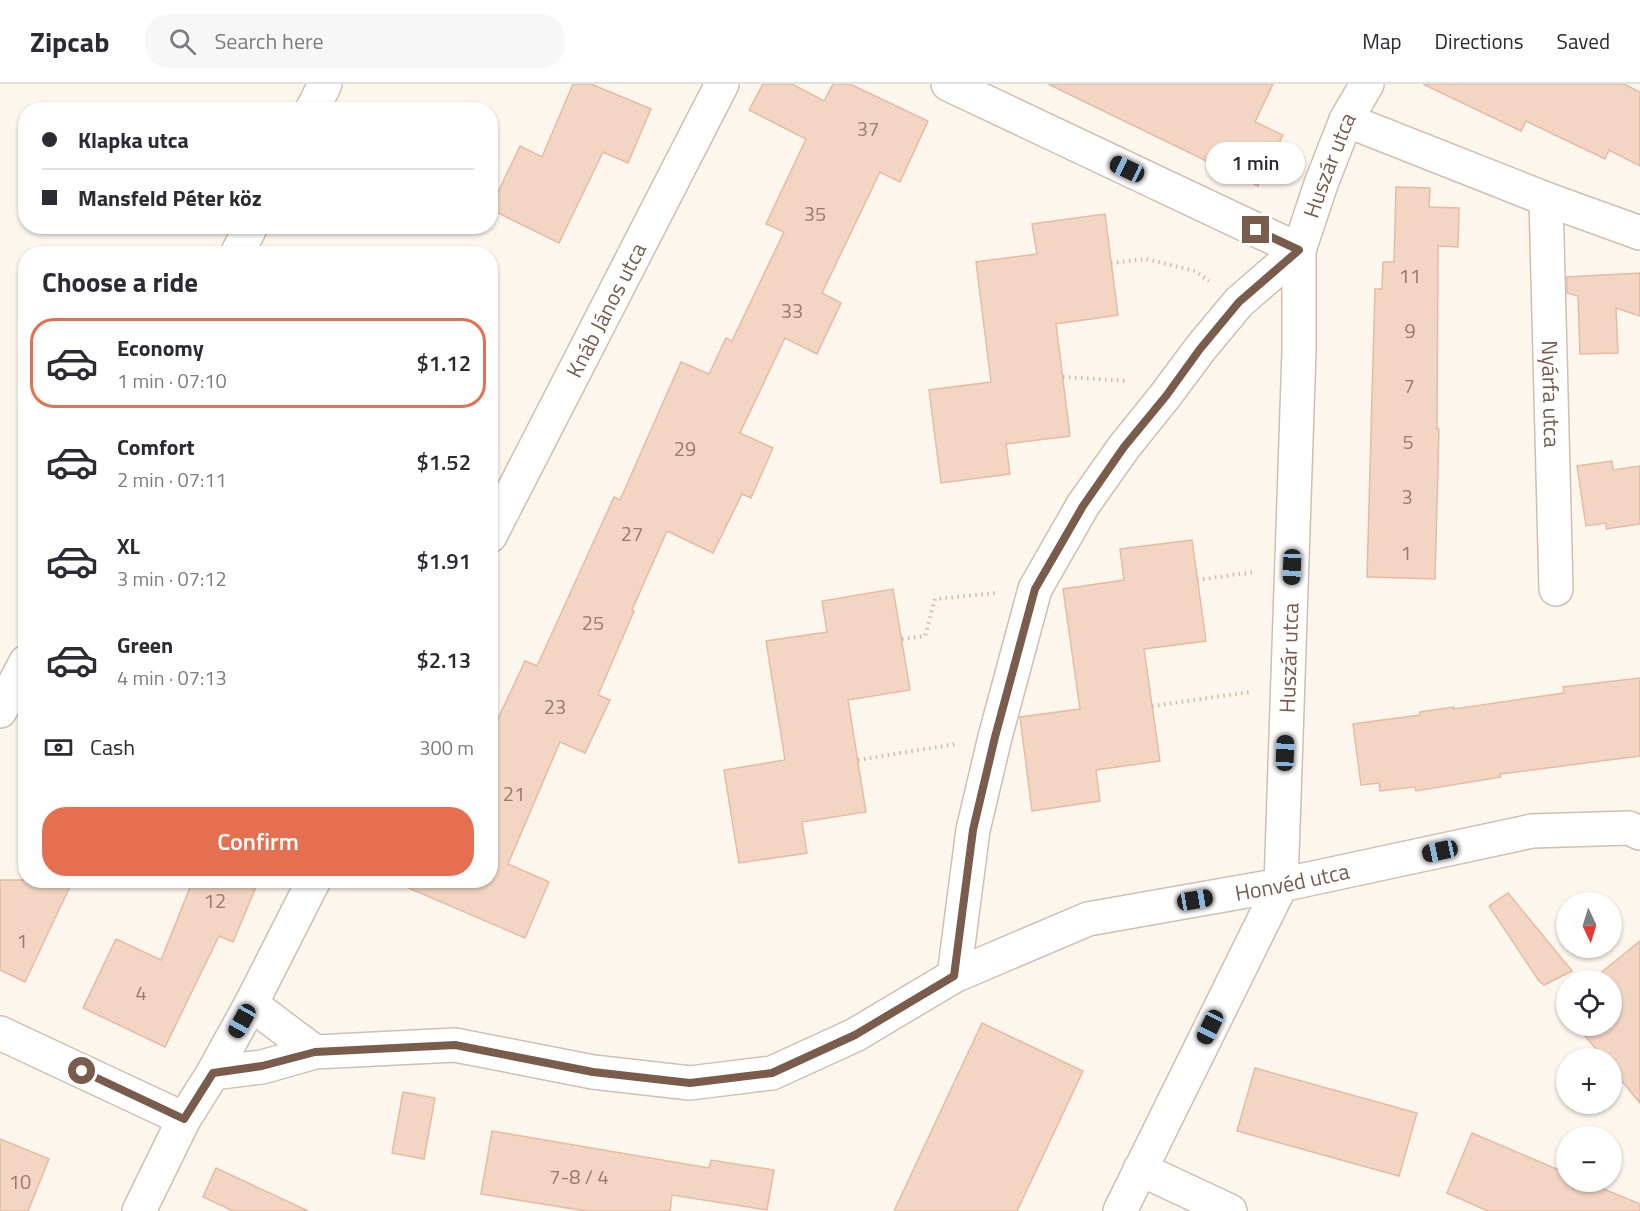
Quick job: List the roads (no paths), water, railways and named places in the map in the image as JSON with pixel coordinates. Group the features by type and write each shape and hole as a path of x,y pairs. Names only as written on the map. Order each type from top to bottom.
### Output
{"street":[{"path":"316,102 325,84"},
{"name":"Knáb János utca","path":"498,520 722,84"},
{"path":"948,84 1299,250 1239,302 1200,349 1166,396 1124,447 1083,506 1035,589 995,737 973,830 954,976"},
{"name":"Huszár utca","path":"1281,885 1299,351 1299,250 1346,120 1367,84"},
{"path":"1346,120 1546,199 1640,233"},
{"name":"Nyárfa utca","path":"1546,199 1556,589"},
{"path":"0,711 18,677"},
{"name":"Honvéd utca","path":"213,1073 262,1066 315,1052 455,1045 593,1072 690,1083 772,1073 855,1035 954,976 1088,919 1281,885 1532,831 1629,828 1640,833"},
{"path":"1120,1211 1281,885"},
{"path":"139,1211 184,1119 213,1073 251,1004 310,888"},
{"path":"251,1004 315,1052"},
{"path":"0,1033 184,1119"},
{"path":"1140,1169 1230,1211"}]}
